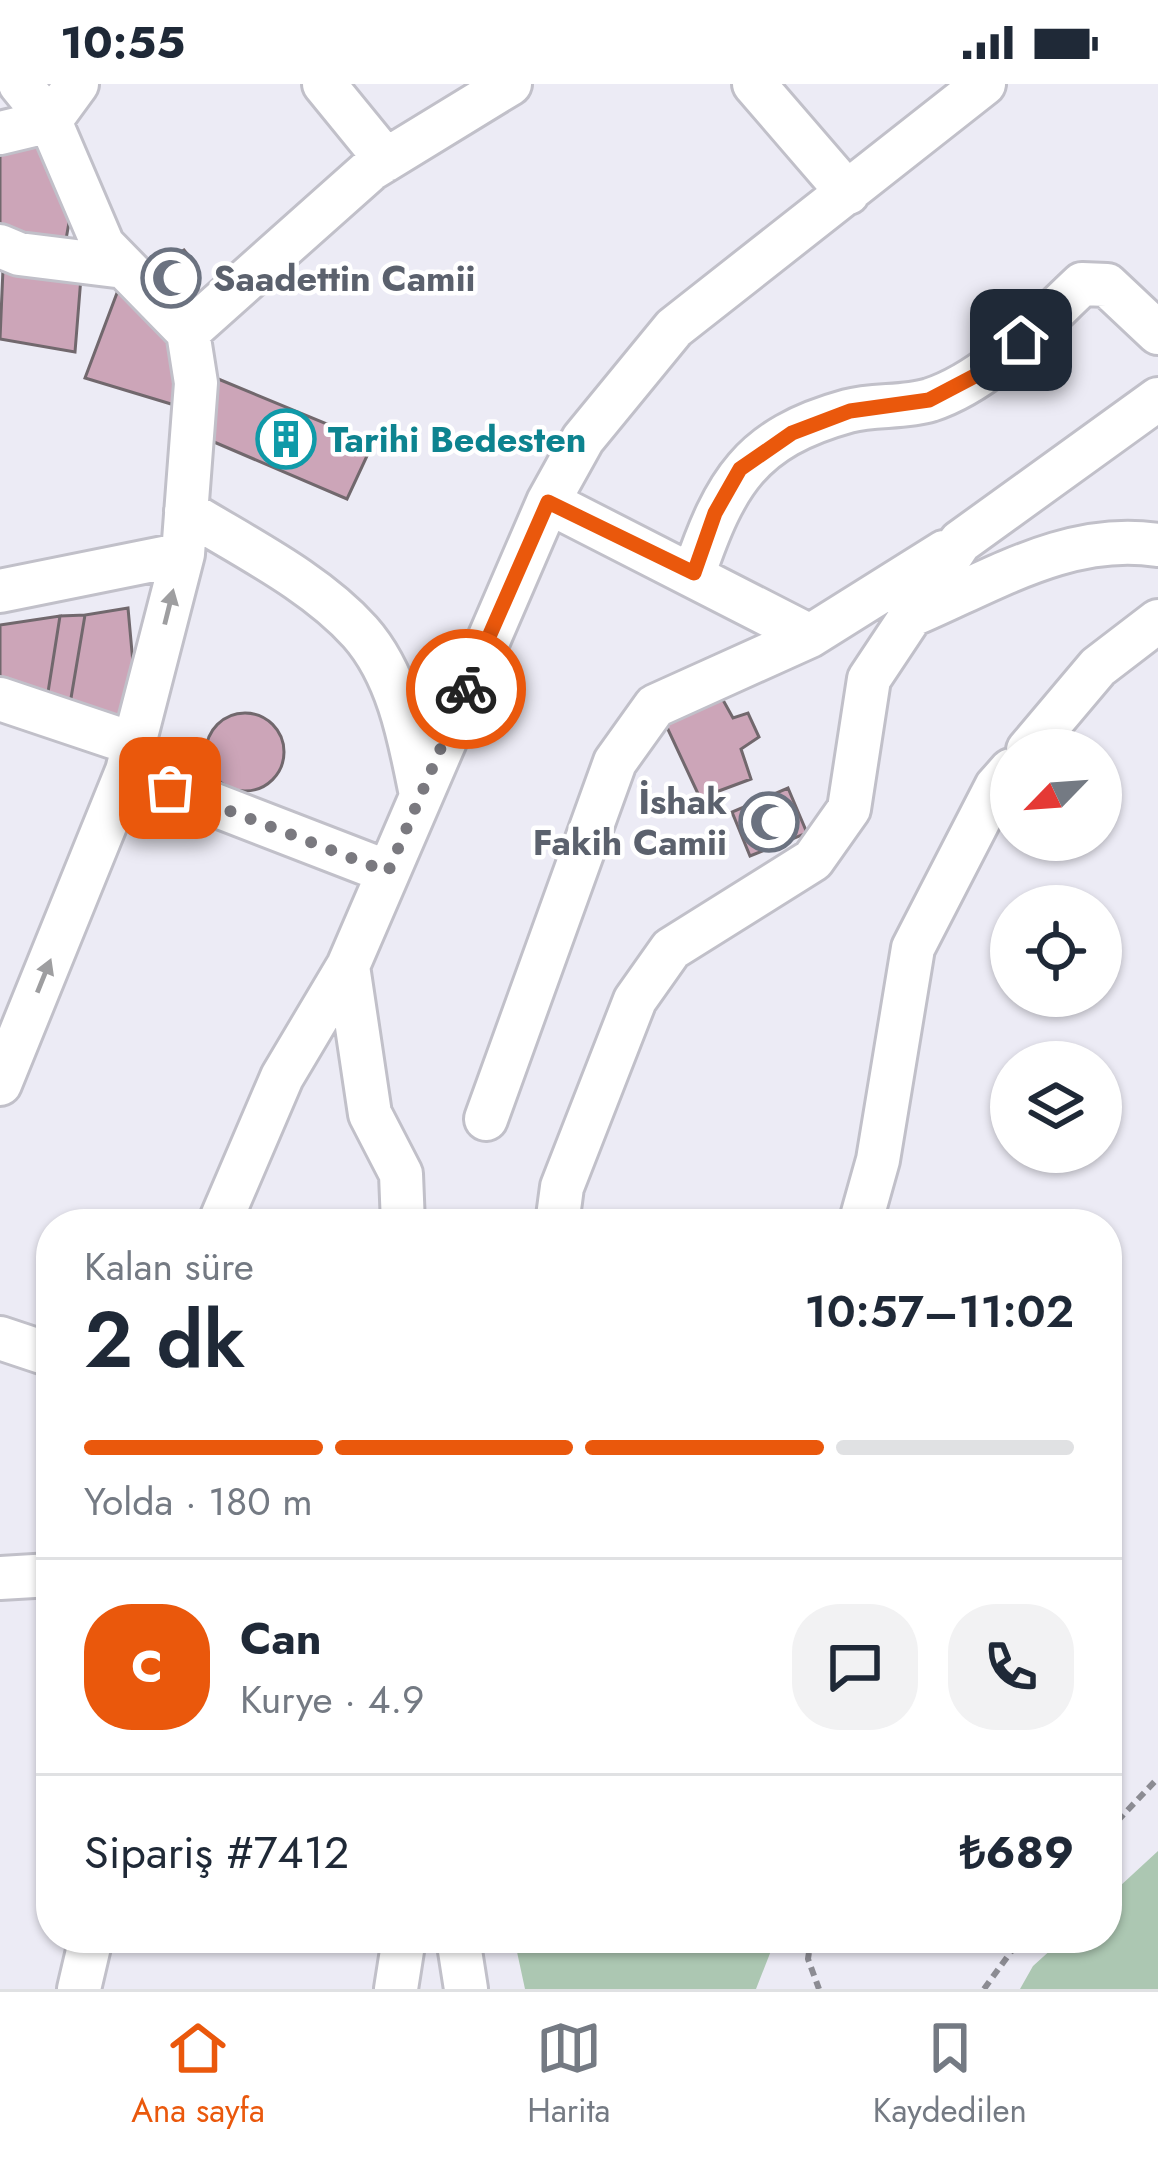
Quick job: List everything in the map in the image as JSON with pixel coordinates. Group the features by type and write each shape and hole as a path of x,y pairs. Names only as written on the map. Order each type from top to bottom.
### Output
{"street":[{"path":"0,1084 131,758 183,554 196,383 188,332 103,245 50,121 20,84"},
{"path":"0,133 50,121 77,84"},
{"path":"324,84 386,160"},
{"path":"188,332 386,160 510,84"},
{"path":"754,84 848,194"},
{"path":"225,1209 282,1076 348,966 548,502 583,439 674,328 985,84"},
{"path":"0,246 19,254 124,267"},
{"path":"694,573 715,513 740,469 792,433 850,411 929,400 990,368 1082,284 1107,284 1158,333"},
{"path":"486,1120 615,762 655,706 810,636 960,542 1158,399"},
{"path":"548,502 810,636"},
{"path":"186,511 295,579 360,632 386,673 408,734 421,795"},
{"path":"912,614 1060,550 1117,538 1158,545"},
{"path":"559,1209 562,1187 635,1000 671,950 813,860 849,809 869,679 960,542"},
{"path":"0,592 183,554"},
{"path":"1046,729 1098,667 1158,621"},
{"path":"0,699 388,872"},
{"path":"864,1209 878,1160 914,948 990,800"},
{"path":"348,966 370,1114 401,1174 402,1209"},
{"path":"0,1338 36,1349"},
{"path":"0,1578 36,1576"},
{"path":"79,1989 87,1953"},
{"path":"396,1989 402,1953"},
{"path":"460,1953 466,1989"}],"path":[{"path":"1122,1816 1158,1778"},
{"path":"809,1953 819,1989"},
{"path":"984,1989 1010,1953"}],"green space":[{"path":"1158,1851 1158,1989 1020,1989 1047,1953 1122,1953 1122,1884"},
{"path":"517,1953 770,1953 756,1989 525,1989"}],"building":[{"path":"50,135 73,200 65,245 0,231 0,144"},
{"name":"Saadettin Camii","path":"184,250 197,266 172,299 153,282 156,268"},
{"path":"3,269 81,277 75,352 0,339"},
{"path":"139,292 187,372 181,407 85,378 117,293"},
{"name":"Tarihi Bedesten","path":"211,376 373,443 347,499 200,436"},
{"path":"128,608 134,674 120,724 69,710 85,615"},
{"path":"85,615 69,710 46,705 60,616"},
{"path":"60,616 46,705 0,690 0,625"},
{"path":"718,691 733,718 748,713 759,737 741,749 751,779 700,798 665,723"},
{"path":"245,713 273,724 284,752 273,780 245,791 217,780 206,752 217,724"},
{"name":"İshak Fakih Camii","path":"788,788 807,833 750,856 732,812"}],"way so far":[{"path":"170,788 388,872 466,689"}],"place":[{"name":"Saadettin Camii","path":"171,278"},
{"name":"Tarihi Bedesten","path":"286,439"},
{"name":"İshak Fakih Camii","path":"769,822"}],"route":[{"path":"466,689 548,502 694,573 715,513 740,469 792,433 850,411 929,400 990,368 1021,340"}]}
